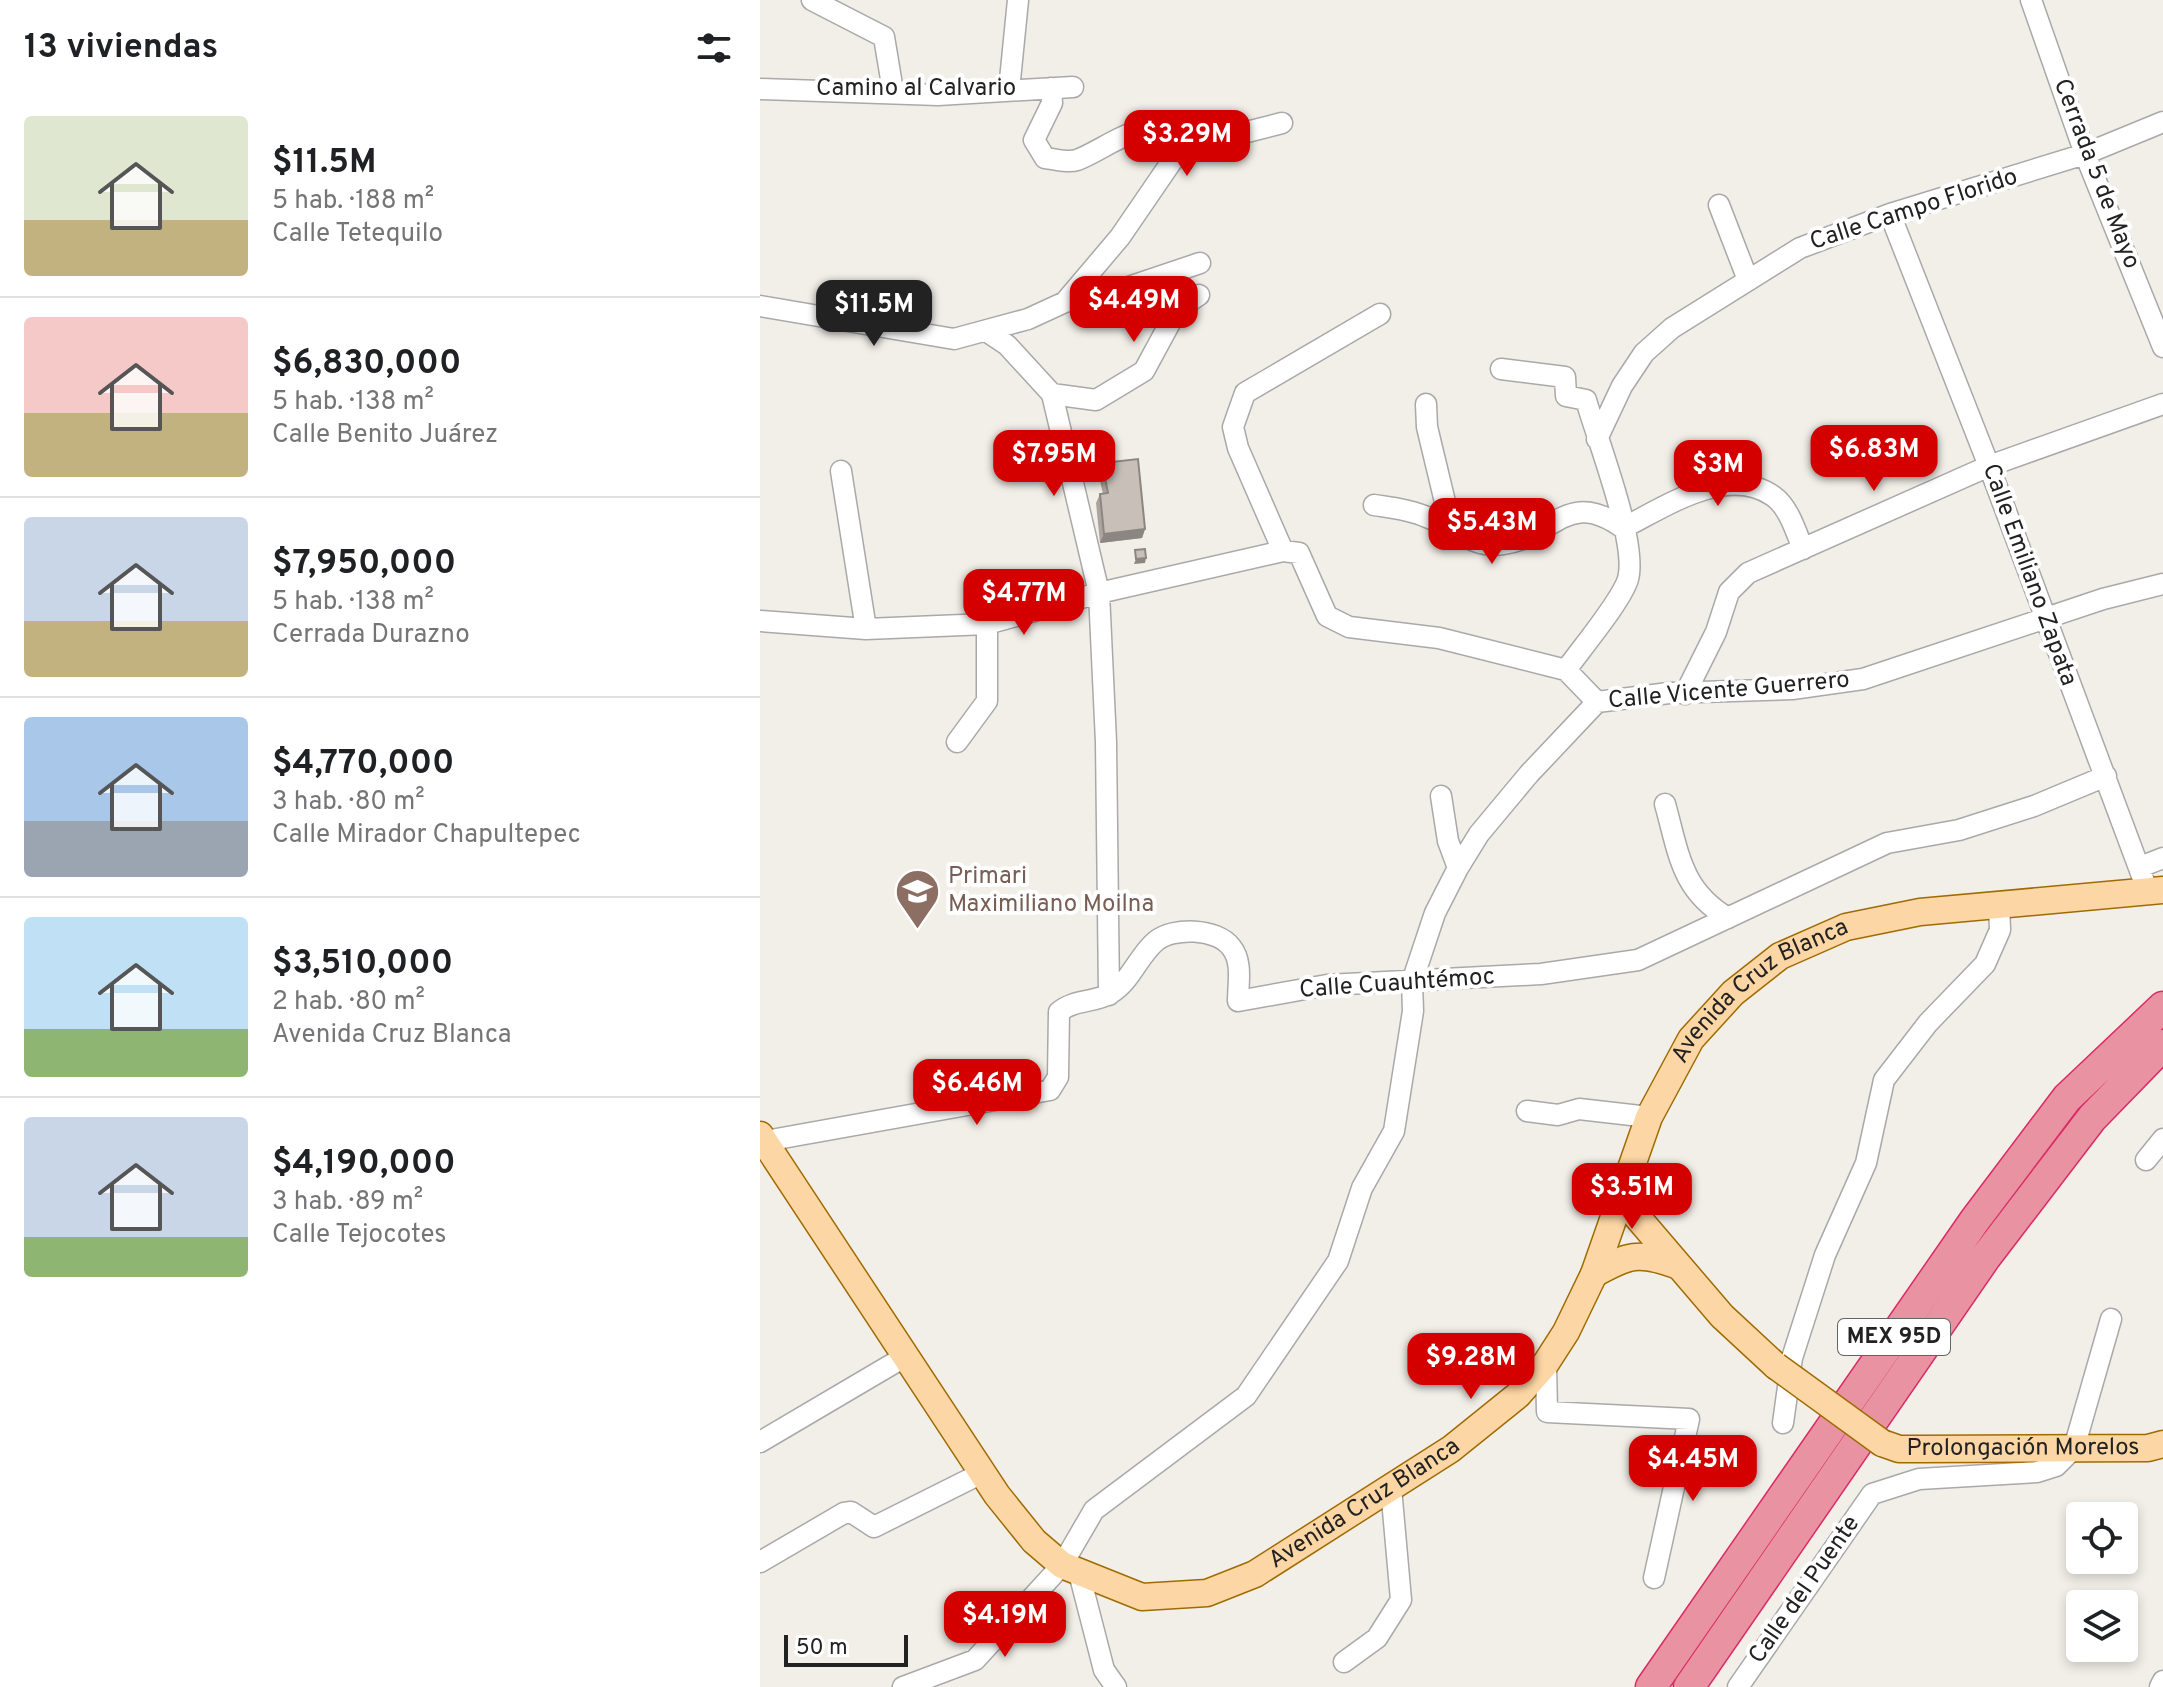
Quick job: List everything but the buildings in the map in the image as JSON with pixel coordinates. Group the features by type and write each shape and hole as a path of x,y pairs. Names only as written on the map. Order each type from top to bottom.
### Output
{"highway":[{"name":"MEX 95D","path":"1651,1687 2003,1183 2067,1098 2163,1007"},
{"name":"MEX 95D","path":"1689,1687 1985,1258 2092,1118 2163,1045"}],"main road":[{"name":"Avenida Cruz Blanca","path":"761,1139 982,1473 1034,1541 1071,1569 1142,1597 1207,1593 1255,1574 1391,1488 1451,1449 1518,1395 1546,1363 1566,1332 1594,1274 1649,1117 1691,1039 1733,993 1780,956 1846,927 1920,912 2150,883"},
{"path":"1621,1198 1722,1316 1784,1362"},
{"path":"1594,1274 1622,1258 1647,1254 1676,1265"},
{"name":"Prolongación Morelos","path":"1784,1362 1882,1443 1899,1449 2148,1448 2163,1444"}],"street":[{"path":"812,0 884,37 893,91"},
{"path":"1009,90 1018,0"},
{"name":"Cerrada 5 de Mayo","path":"2031,0 2085,154 2163,347"},
{"name":"Camino al Calvario","path":"760,89 893,91 938,95 1073,87"},
{"path":"1051,88 1052,103 1034,140 1045,158 1074,161 1140,128 1177,133 1184,139 1217,137 1282,123"},
{"name":"Calle Campo Florido","path":"1597,439 1622,386 1644,353 1672,328 1800,248 1890,214 2085,154 2163,122"},
{"path":"1065,302 1120,237 1183,145 1184,139"},
{"path":"1719,205 1748,280"},
{"name":"Calle Emiliano Zapata","path":"1890,214 1989,466 2044,621 2150,883"},
{"path":"760,306 954,339 986,331 1065,302 1111,293 1200,263"},
{"path":"1052,394 1096,400 1144,371 1177,310 1199,295"},
{"path":"1283,551 1238,448 1233,427 1245,393 1380,314"},
{"path":"761,1139 1050,1090 1058,1077 1059,1012 1067,1005 1109,995 1106,742 1099,593 1052,394 1007,345 986,331"},
{"path":"1501,369 1565,377 1566,396 1586,400 1630,555 1628,580 1566,670"},
{"path":"1426,404 1427,427 1452,531"},
{"path":"1685,694 1716,632 1729,592 1748,573 1989,466 2163,404"},
{"path":"841,471 866,629"},
{"path":"1623,528 1713,487 1736,484 1772,495 1785,508 1803,549"},
{"path":"1374,505 1431,518 1474,541 1504,544 1530,535 1566,514 1591,511 1623,528"},
{"path":"760,621 866,629 987,624 1099,593 1283,551 1299,553 1327,616 1349,627 1439,638 1530,664 1566,670 1597,702"},
{"name":"Calle Vicente Guerrero","path":"912,1685 975,1660 1071,1569 1094,1510 1246,1396 1338,1261 1362,1188 1394,1131 1413,1011 1412,982 1435,913 1479,834 1529,774 1597,702 1792,689 1863,679 2103,599 2163,584"},
{"path":"957,742 987,701 987,624"},
{"name":"Calle Cuauhtémoc","path":"1109,995 1156,941 1170,933 1190,931 1223,940 1232,948 1239,964 1238,1001 1327,985 1541,974 1638,960 1783,889 1887,843 1959,830 2034,806 2106,776"},
{"path":"1441,796 1448,841 1458,868"},
{"path":"1665,804 1687,882 1706,905 1728,918"},
{"path":"2150,883 2163,858"},
{"path":"1783,1423 1784,1362 1825,1255 1866,1163 1884,1080 1928,1023 1985,964 2000,930 1999,904"},
{"path":"1527,1111 1558,1115 1579,1109 1649,1117"},
{"path":"2146,1160 2163,1139"},
{"path":"2074,1448 2111,1319"},
{"path":"760,1442 906,1356"},
{"path":"1546,1363 1547,1412 1689,1419 1654,1578"},
{"name":"Calle del Puente","path":"1738,1687 1872,1494 1919,1479 2037,1472 2056,1466 2074,1448"},
{"path":"760,1562 844,1513 851,1512 874,1527 982,1473"},
{"path":"1344,1662 1377,1638 1401,1600 1391,1488"},
{"path":"1071,1569 1109,1681"},
{"path":"2160,1687 2163,1681"}],"place":[{"name":"Primari Maximiliano Moilna","path":"917,930"}]}
